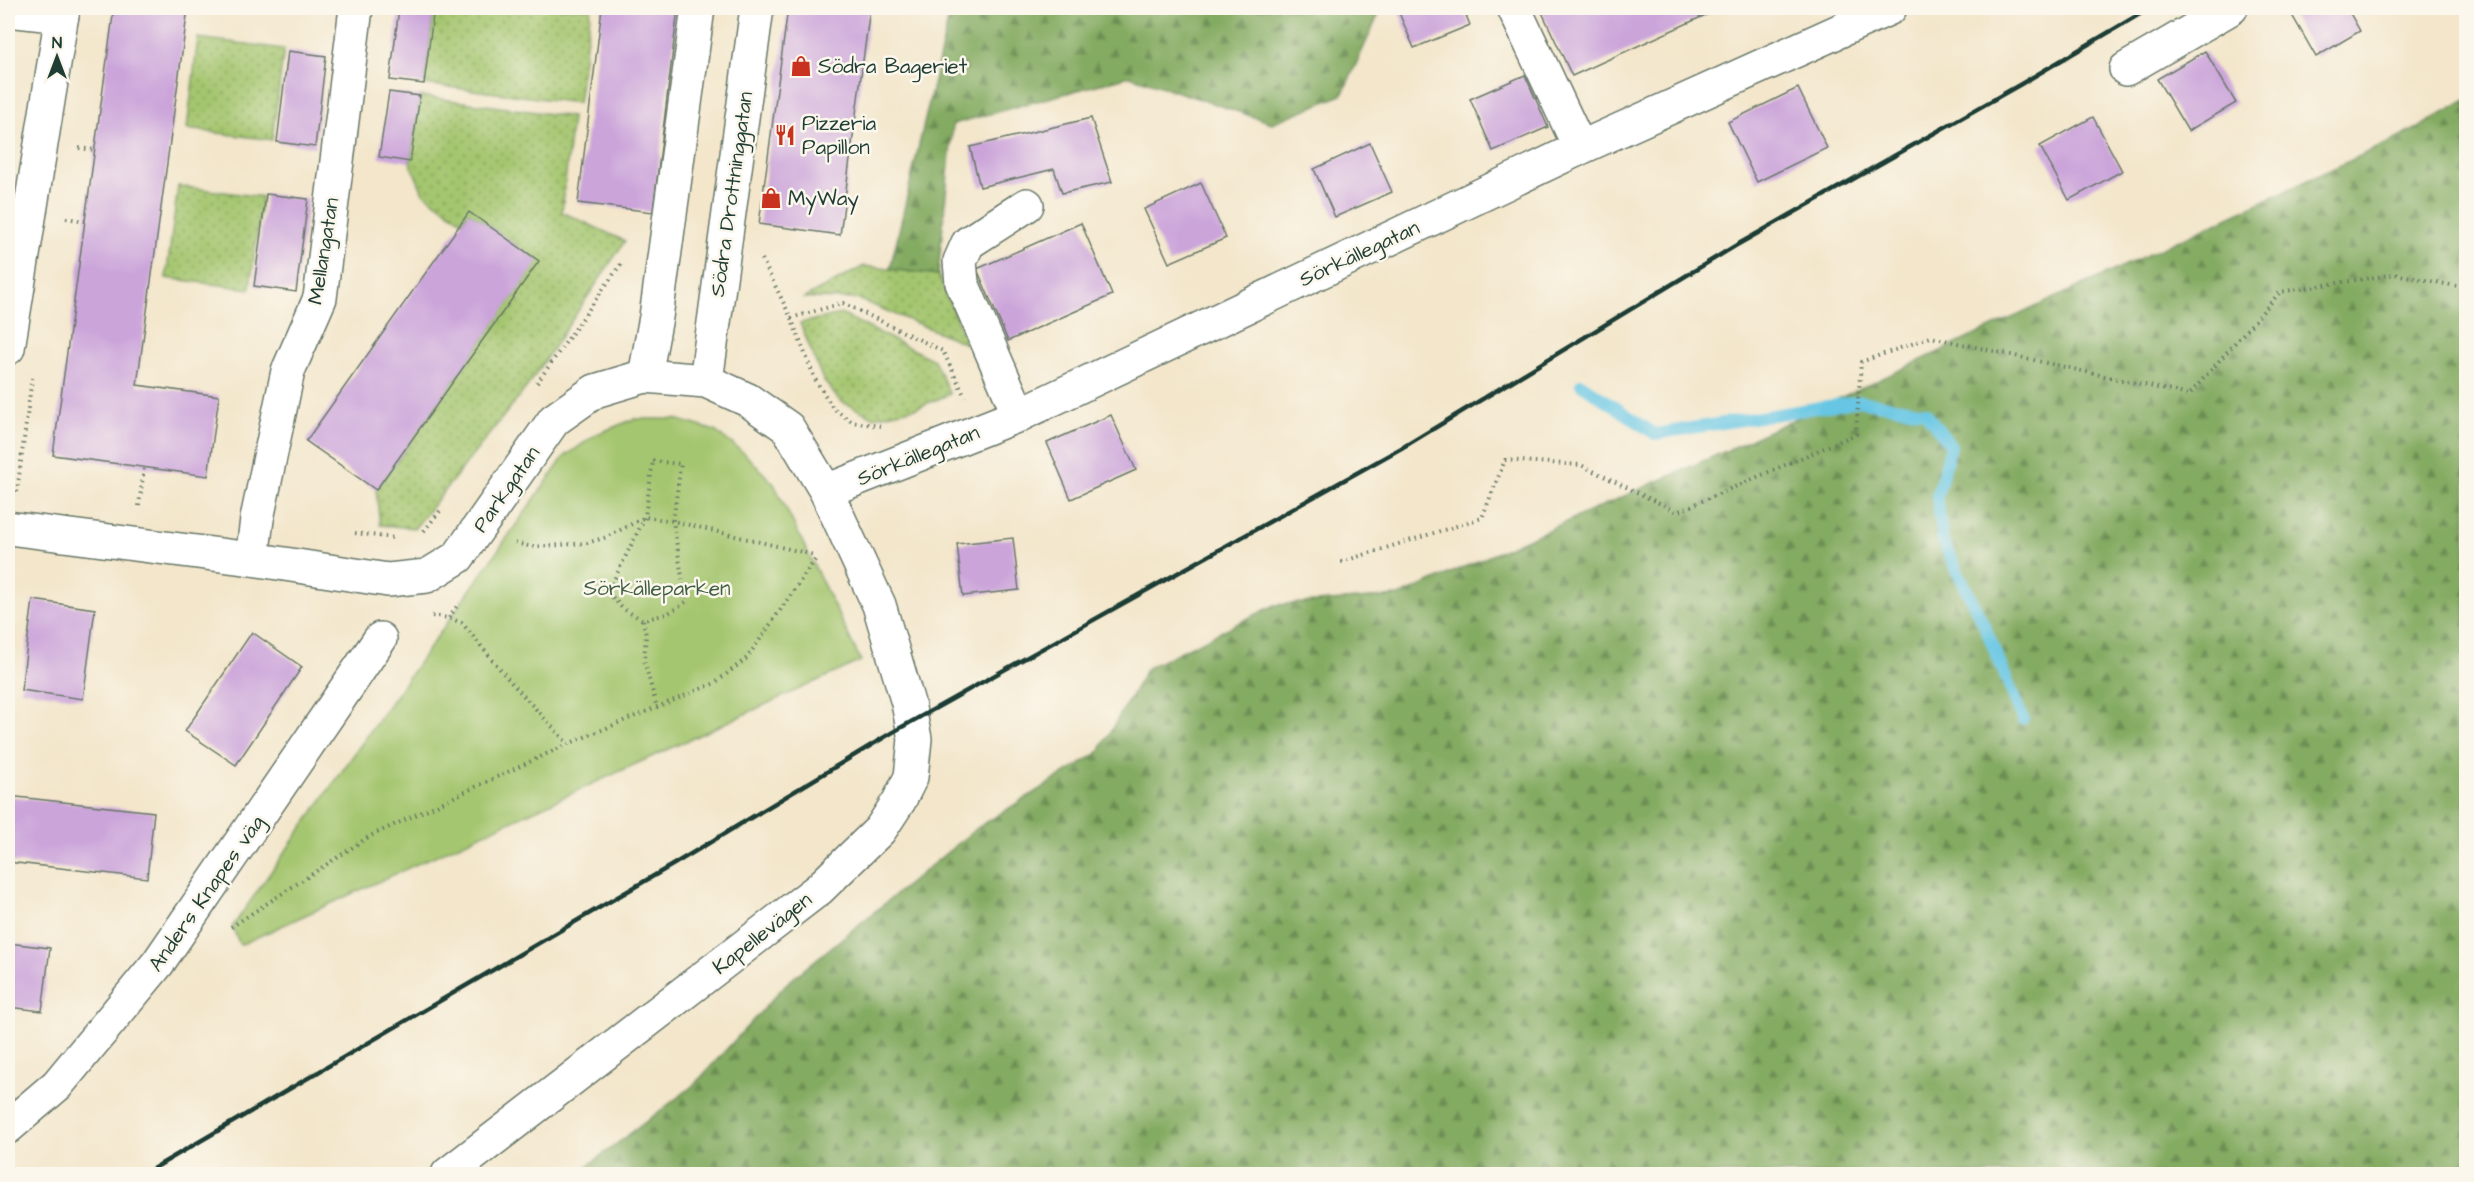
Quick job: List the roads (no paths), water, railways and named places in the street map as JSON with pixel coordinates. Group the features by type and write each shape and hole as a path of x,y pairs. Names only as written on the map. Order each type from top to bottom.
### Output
{"street":[{"name":"Mellangatan","path":"252,559 257,519 288,371 320,298 356,8"},
{"path":"645,376 658,305 698,8"},
{"name":"Södra Drottninggatan","path":"706,381 757,8"},
{"path":"1514,8 1580,148"},
{"name":"Sörkällegatan","path":"826,490 1019,415 1580,148 1890,8"},
{"path":"2126,69 2231,8"},
{"path":"8,10 62,12 8,348"},
{"path":"1019,415 962,283 960,261 968,243 1027,205"},
{"name":"Parkgatan","path":"8,528 252,559 388,580 427,576 458,557 554,420 595,392 645,376 706,381 748,400 788,428 826,490 879,605"},
{"name":"Kapellevägen","path":"448,1174 819,889 880,830 899,801 910,777 915,739 908,703 879,605"},
{"name":"Anders Knapes väg","path":"8,1127 57,1085 158,963 380,639"}],"waterway":[{"path":"1581,384 1655,434 1859,401 1925,412 1951,446 1937,496 1943,542 1985,627 2023,719"}],"railway":[{"path":"144,1174 674,864 893,732 1405,446 1735,246 2150,8"}],"place":[{"name":"Södra Bageriet","path":"801,66"},
{"name":"Pizzeria Papillon","path":"785,135"},
{"name":"MyWay","path":"771,198"}],"park label":[{"name":"Sörkälleparken","path":"657,588"}]}
